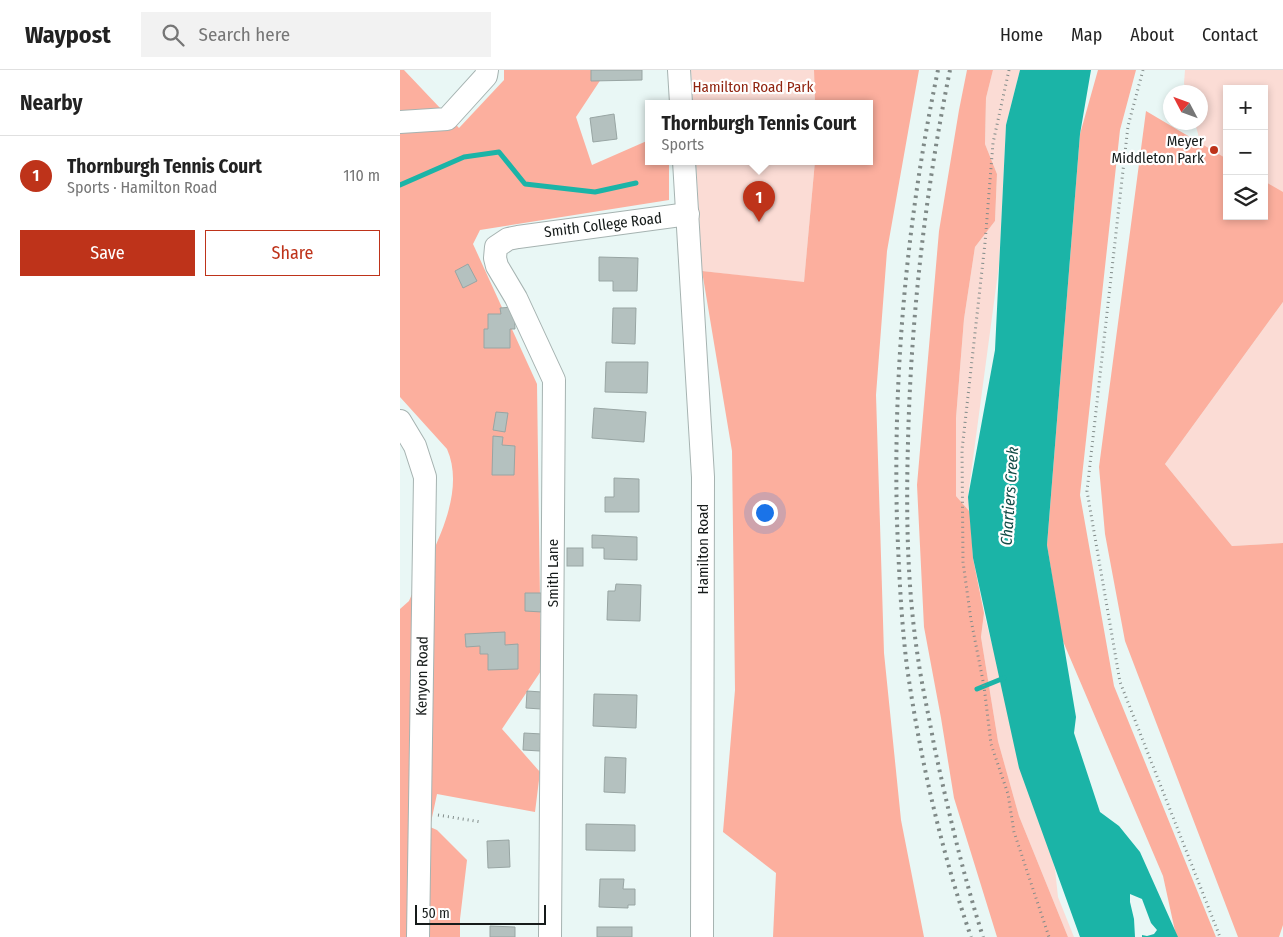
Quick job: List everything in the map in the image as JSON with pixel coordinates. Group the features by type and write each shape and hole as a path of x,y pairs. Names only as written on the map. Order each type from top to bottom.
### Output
{"street":[{"path":"400,122 447,119 486,76 487,70"},
{"path":"679,70 681,100"},
{"name":"Hamilton Road","path":"684,165 703,477 702,937"},
{"name":"Smith College Road","path":"518,236 688,214"},
{"name":"Smith Lane","path":"518,236 508,239 496,247 495,258 497,266 516,298 554,380 550,937"},
{"name":"Kenyon Road","path":"400,421 415,446 425,477 418,937"}],"path":[{"path":"1009,70 993,143 985,243 962,450 963,562 984,685 991,744 1008,794 1014,832 1049,937"},
{"path":"1142,70 1128,126 1087,491 1120,682 1220,937"},
{"path":"420,814 444,815 481,822"}],"green space":[{"name":"Hamilton Road Park","path":"691,70 814,70 815,100 693,100"},
{"path":"993,70 1020,70 1006,125 999,265 968,496 970,512 956,496 956,418 964,319 975,247 995,221 997,174 985,144 986,98"},
{"name":"Meyer Middleton Park","path":"1185,70 1283,70 1283,193 1268,190 1268,85 1223,85 1223,180 1210,178 1197,130 1208,130 1208,85 1184,85"},
{"path":"696,165 815,165 804,283 702,271"},
{"path":"1283,302 1283,543 1232,546 1165,464"},
{"path":"984,613 1055,869 1058,897 1074,937 1068,937 1019,816 998,741 981,637"}],"shaded area":[{"path":"400,70 404,70 459,128 504,80 504,70 607,70 576,117 592,165 645,142 645,165 669,165 669,200 480,230 473,244 537,384 541,671 502,729 540,772 535,812 437,794 430,827 437,830 467,860 460,919 460,937 400,937 400,609 409,601 435,546 443,527 453,487 452,468 447,449 400,397"},
{"path":"814,70 919,70 887,251 876,395 884,653 901,820 924,937 773,937 776,873 723,832 735,690 732,451 702,271 804,282 815,165 873,165 873,100 815,100"},
{"path":"967,70 993,70 986,98 985,144 997,174 995,221 975,247 964,319 956,418 956,496 970,512 973,558 984,613 981,637 998,741 1019,816 1068,937 997,937 954,798 924,627 917,485 939,231"},
{"path":"1098,70 1136,70 1120,130 1080,495 1114,686 1216,937 1177,937 1163,876 1062,639 1047,545 1080,134"},
{"path":"1146,111 1163,121 1163,130 1178,130 1223,157 1223,220 1268,220 1268,183 1283,192 1283,302 1165,464 1232,546 1283,543 1283,925 1279,937 1238,937 1125,641 1105,534 1099,467"}],"water":[{"name":"Chartiers Creek","path":"1020,70 1091,70 1080,134 1047,545 1076,717 1074,733 1100,812 1119,826 1140,852 1178,937 1142,937 1142,935 1154,934 1157,930 1151,923 1142,899 1130,894 1135,937 1080,937 1019,768 973,558 968,497 995,350 1006,125"}],"building":[{"path":"591,70 642,70 642,80 591,81"},
{"path":"614,114 617,139 593,142 590,118"},
{"path":"599,257 638,258 637,291 613,291 613,281 599,281"},
{"path":"468,264 477,281 463,288 455,271"},
{"path":"514,307 515,329 510,329 510,348 484,348 484,329 488,329 488,314 501,314 500,308"},
{"path":"613,308 636,308 635,344 612,343"},
{"path":"606,362 648,362 647,393 605,392"},
{"path":"594,408 646,412 644,442 592,438"},
{"path":"496,412 508,413 505,432 493,430"},
{"path":"493,436 503,437 502,445 515,446 514,475 492,475"},
{"path":"614,478 639,479 639,512 605,512 605,497 614,497"},
{"path":"592,535 637,537 637,560 604,559 604,548 592,548"},
{"path":"567,548 583,548 583,566 567,566"},
{"path":"616,584 641,585 640,621 607,620 608,591 615,591"},
{"path":"525,593 542,593 542,612 525,611"},
{"path":"505,632 505,645 518,644 518,669 488,670 488,654 480,654 480,646 466,647 465,634"},
{"path":"527,691 542,692 541,709 526,708"},
{"path":"594,694 637,695 636,728 593,726"},
{"path":"524,733 542,734 540,751 523,750"},
{"path":"605,757 626,758 625,793 604,792"},
{"path":"586,824 635,825 635,851 586,850"},
{"path":"509,840 510,867 488,868 487,841"},
{"path":"600,879 624,879 623,889 635,889 635,905 628,905 628,908 599,907"},
{"path":"490,926 515,927 515,937 490,937"},
{"path":"597,927 632,927 632,937 597,937"}],"waterway":[{"path":"400,185 464,157 499,152 525,184 595,192 636,183"},
{"path":"977,689 1004,678"}],"railway":[{"path":"938,70 918,182 904,295 897,408 897,522 900,594 905,649 918,735 941,837 971,937"},
{"path":"950,70 933,162 916,302 908,442 908,550 914,631 921,680 956,842 983,937"}],"place":[{"name":"Meyer Middleton Park","path":"1214,150"},
{"name":"Thornburgh Tennis Court","path":"759,222"}]}
